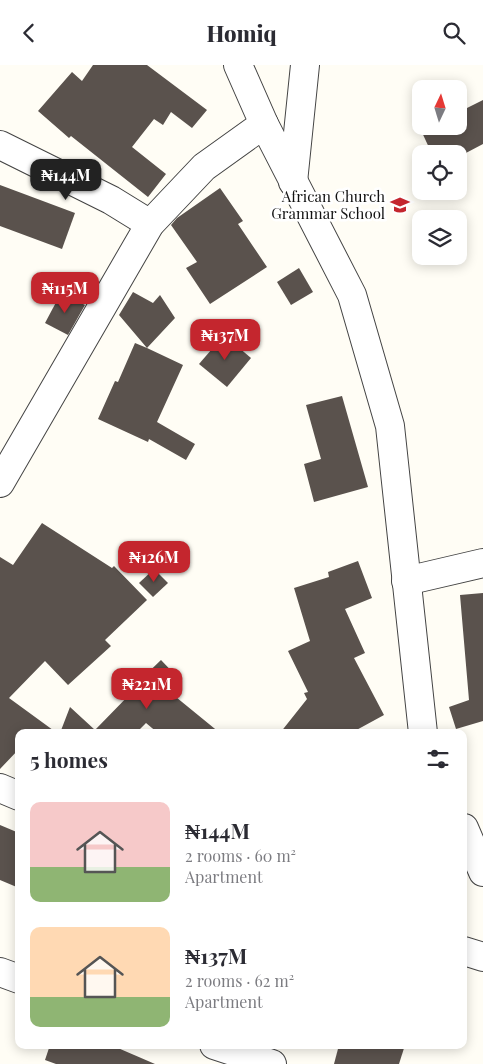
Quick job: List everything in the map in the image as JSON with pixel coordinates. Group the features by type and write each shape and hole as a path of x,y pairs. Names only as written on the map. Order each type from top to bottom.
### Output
{"street":[{"path":"238,65 264,124 352,295 390,426 423,729"},
{"path":"293,181 305,65"},
{"path":"0,483 150,224 204,167 264,124"},
{"path":"0,145 111,200 150,224"},
{"path":"406,581 483,563"},
{"path":"0,788 15,794"},
{"path":"467,834 483,872"},
{"path":"467,952 483,957"},
{"path":"0,972 15,978"},
{"path":"226,1049 272,1064"}],"building":[{"path":"93,65 147,65 207,110 192,128 171,112 163,125 154,119 132,147 166,174 148,197 71,136 69,138 38,111 72,72 82,81"},
{"path":"483,100 483,144 467,152 467,145 428,145 423,135 468,135 468,108"},
{"path":"0,185 75,213 62,249 0,226"},
{"path":"220,188 243,221 238,224 267,267 210,304 186,268 197,262 171,225 177,218"},
{"path":"299,268 313,292 291,305 277,282"},
{"path":"133,292 153,303 160,295 175,318 147,348 119,315"},
{"path":"61,293 85,305 68,335 45,323"},
{"path":"224,335 251,358 227,387 199,364"},
{"path":"135,343 183,365 157,422 195,444 186,460 149,439 148,442 98,419 115,381 118,382"},
{"path":"342,396 368,487 314,502 304,464 321,459 306,405"},
{"path":"42,523 112,568 114,566 147,600 105,640 111,646 68,685 45,661 9,698 52,729 15,729 15,753 0,769 0,557 13,565"},
{"path":"358,561 372,598 345,609 365,653 354,658 384,715 358,729 283,729 307,699 304,693 308,692 288,651 310,641 294,588 329,577 328,572"},
{"path":"154,569 168,583 153,597 139,583"},
{"path":"483,593 483,721 456,729 449,707 469,700 460,595"},
{"path":"161,660 182,682 171,693 215,729 153,729 146,723 140,729 96,729 134,690 132,688"},
{"path":"70,707 94,729 62,729"},
{"path":"0,825 15,831 15,886 0,880"},
{"path":"49,1049 120,1049 155,1064 56,1064 45,1060"},
{"path":"338,1049 404,1049 399,1064 334,1064"}],"place":[{"name":"African Church Grammar School","path":"400,205"}]}
